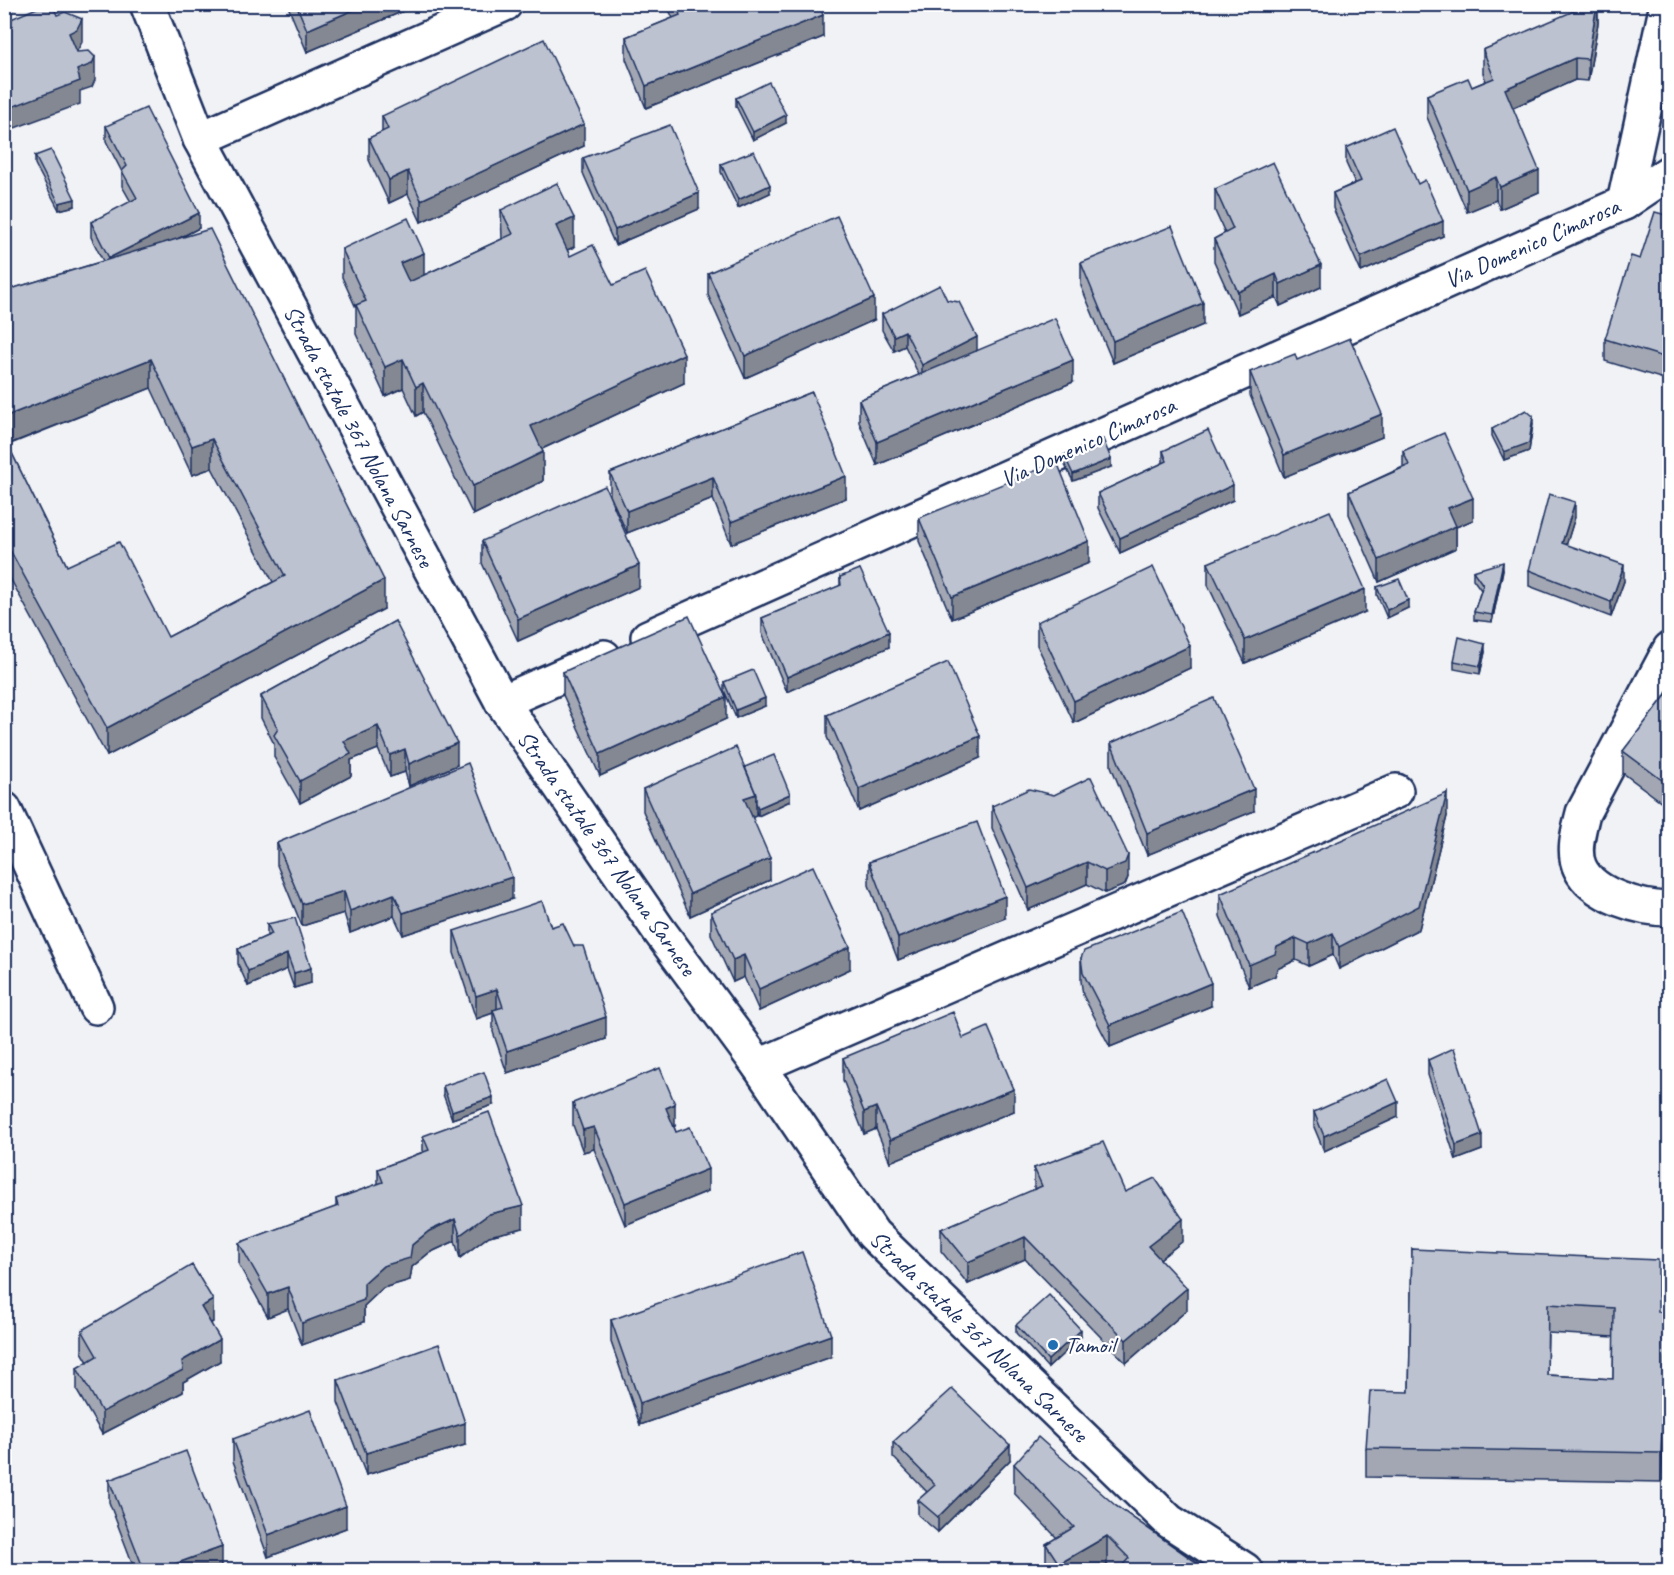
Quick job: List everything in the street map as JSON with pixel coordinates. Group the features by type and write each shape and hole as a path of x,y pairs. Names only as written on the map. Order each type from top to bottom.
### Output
{"street":[{"name":"Strada statale 367 Nolana Sarnese","path":"147,4 200,139 502,702 658,928 759,1066 873,1234 1169,1521 1245,1570"},
{"path":"200,139 505,4"},
{"path":"1624,203 1667,4"},
{"name":"Via Domenico Cimarosa","path":"502,702 1624,203 1670,172"},
{"path":"1670,649 1583,813 1576,843 1580,868 1594,884 1613,897 1635,904 1670,909"},
{"path":"759,1066 1396,791"},
{"path":"4,809 96,1007"}],"building":[{"path":"46,4 52,4 57,15 65,12 82,19 77,29 69,33 77,52 89,51 95,57 92,64 77,70 80,81 4,110 4,22"},
{"path":"296,4 367,4 307,30"},
{"path":"676,4 819,4 823,15 646,86 626,37 680,15"},
{"path":"1590,4 1597,4 1588,59 1575,58 1505,89 1539,170 1500,187 1496,177 1467,190 1427,95 1468,78 1472,87 1494,78 1483,50"},
{"path":"544,39 584,124 421,200 408,171 389,180 369,138 388,129 382,116"},
{"path":"769,82 786,115 753,132 736,98"},
{"path":"146,108 199,213 109,258 91,222 137,198 122,171 127,166 106,126"},
{"path":"670,125 699,193 615,230 583,158"},
{"path":"1393,127 1418,184 1425,180 1443,221 1361,257 1333,193 1361,181 1346,148"},
{"path":"51,150 75,199 59,203 35,156"},
{"path":"754,151 770,185 738,200 721,164"},
{"path":"1273,162 1321,265 1280,284 1276,274 1238,292 1214,239 1233,229 1215,189"},
{"path":"557,183 574,218 556,226 570,256 593,245 613,285 645,271 684,354 531,426 543,452 473,486 423,383 416,387 403,359 385,367 356,305 366,301 342,249 408,218 424,253 400,263 409,282 513,234 501,210"},
{"path":"1655,212 1670,216 1670,359 1605,339 1631,256 1640,259"},
{"path":"837,216 874,298 745,356 708,273"},
{"path":"1172,226 1203,303 1113,341 1081,263"},
{"path":"210,229 384,580 107,728 4,539 4,437 67,566 119,542 168,637 285,576 212,439 192,446 151,359 4,417 4,291"},
{"path":"940,285 947,300 959,302 977,337 922,365 905,331 894,336 882,314"},
{"path":"1055,318 1073,360 877,442 859,400"},
{"path":"1350,338 1382,414 1284,455 1250,372 1295,354 1297,360"},
{"path":"812,392 846,476 731,522 713,477 627,511 610,473"},
{"path":"1526,410 1533,416 1529,443 1504,452 1492,429"},
{"path":"1208,430 1233,485 1120,538 1098,493 1167,461 1163,451"},
{"path":"1444,433 1473,498 1448,508 1456,526 1379,560 1349,492 1409,465 1403,451"},
{"path":"1103,439 1111,459 1073,474 1064,455"},
{"path":"1057,462 1089,541 952,597 919,518"},
{"path":"605,486 639,565 518,619 482,541"},
{"path":"1549,494 1575,502 1562,543 1624,565 1611,602 1529,570"},
{"path":"1330,511 1365,589 1245,640 1208,563"},
{"path":"1503,562 1492,615 1474,612 1483,585 1473,571"},
{"path":"1153,567 1190,646 1074,701 1037,622"},
{"path":"860,569 889,632 787,677 762,618 841,585 840,577"},
{"path":"1399,579 1408,600 1387,610 1377,587"},
{"path":"689,616 726,697 600,754 563,672"},
{"path":"395,621 457,743 409,764 405,749 390,755 378,726 344,741 351,754 300,781 274,735 278,729 261,696"},
{"path":"1459,637 1485,644 1480,666 1454,661"},
{"path":"948,662 980,736 859,789 827,715"},
{"path":"753,670 765,698 736,710 724,682"},
{"path":"1670,690 1670,786 1623,751"},
{"path":"1214,698 1254,789 1147,833 1111,743"},
{"path":"736,747 756,794 744,798 770,858 690,894 643,789"},
{"path":"774,755 790,794 758,808 756,794 745,767"},
{"path":"468,763 512,877 403,913 394,894 350,911 344,891 302,904 277,843"},
{"path":"1091,777 1128,855 1125,863 1105,871 1087,862 1028,888 992,806 1029,789 1054,795"},
{"path":"1447,793 1419,906 1339,947 1333,933 1309,944 1296,938 1277,947 1275,954 1249,965 1220,894"},
{"path":"977,822 1005,896 898,938 869,862"},
{"path":"813,866 850,947 759,989 744,955 733,960 711,912"},
{"path":"542,901 551,927 563,923 574,946 583,946 606,1017 507,1051 493,1010 503,1007 497,989 476,996 454,931"},
{"path":"1182,912 1211,983 1110,1025 1083,973 1081,958 1084,951"},
{"path":"295,918 311,968 294,973 287,954 248,971 238,949 272,934 267,924"},
{"path":"953,1012 963,1038 988,1027 1014,1089 890,1140 876,1107 864,1112 843,1058"},
{"path":"1454,1048 1482,1135 1456,1145 1428,1060"},
{"path":"660,1068 675,1104 666,1108 676,1132 690,1127 708,1169 625,1203 594,1127 583,1130 573,1103"},
{"path":"484,1072 493,1097 452,1111 443,1086"},
{"path":"1388,1079 1398,1102 1324,1136 1314,1112"},
{"path":"489,1112 523,1206 489,1214 460,1235 455,1219 429,1231 412,1245 410,1258 383,1266 364,1283 364,1300 302,1323 288,1287 268,1294 239,1243 338,1206 336,1199 383,1182 378,1169 429,1150 423,1136"},
{"path":"1103,1142 1125,1192 1155,1178 1183,1219 1148,1246 1187,1288 1126,1340 1025,1237 968,1262 941,1229 1042,1186 1034,1168"},
{"path":"1412,1249 1658,1260 1658,1312 1670,1313 1670,1358 1665,1358 1661,1453 1366,1448 1370,1391 1409,1392","holes":["1548,1304 1614,1308 1613,1379 1547,1375"]},
{"path":"802,1252 831,1335 640,1403 611,1320"},
{"path":"192,1265 213,1300 201,1307 220,1339 182,1361 183,1370 102,1412 77,1368 97,1356 82,1330"},
{"path":"1049,1295 1081,1330 1048,1360 1016,1325"},
{"path":"439,1344 465,1423 366,1453 338,1380"},
{"path":"952,1389 1010,1445 938,1517 918,1500 935,1485 893,1442"},
{"path":"310,1410 346,1506 268,1535 233,1439"},
{"path":"1038,1437 1116,1506 1207,1570 1127,1570 1121,1567 1129,1558 1107,1536 1059,1564 1046,1544 1074,1527 1014,1464"},
{"path":"186,1451 222,1547 158,1570 144,1570 109,1480"}],"place":[{"name":"Tamoil","path":"1053,1345"}]}
